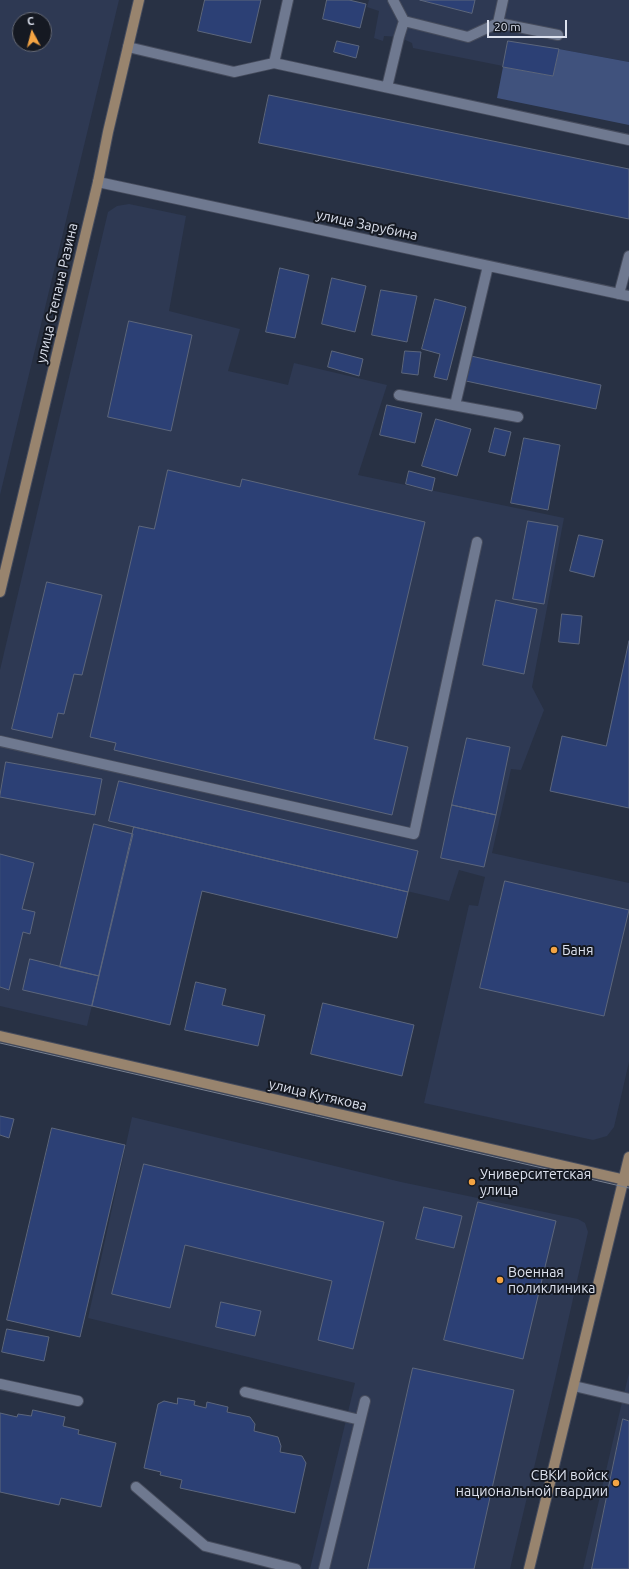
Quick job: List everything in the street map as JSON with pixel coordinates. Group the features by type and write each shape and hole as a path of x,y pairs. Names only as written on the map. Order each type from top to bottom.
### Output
{"street":[{"name":"улица Степана Разина","path":"0,592 98,182 108,132 139,0"},
{"path":"274,64 288,0"},
{"path":"387,87 404,21 393,0"},
{"path":"498,23 503,0"},
{"path":"404,21 468,37 498,23 558,35"},
{"path":"128,47 234,72 274,64 629,140"},
{"name":"улица Зарубина","path":"98,182 629,296"},
{"path":"619,294 629,256"},
{"path":"455,405 488,266"},
{"path":"399,395 518,417"},
{"path":"0,741 414,834 477,542"},
{"name":"улица Кутякова","path":"0,1036 626,1180"},
{"path":"529,1569 626,1180 629,1157"},
{"path":"0,1384 78,1401"},
{"path":"574,1386 629,1399"},
{"path":"245,1392 360,1420"},
{"path":"324,1569 365,1401"},
{"path":"136,1487 205,1546 296,1569"}],"shaded area":[{"path":"0,0 119,0 0,495"},
{"path":"369,0 629,0 629,62 559,49 553,76 413,48 412,43 399,37 384,36 383,41 374,38 379,11 367,7"},
{"path":"559,49 629,62 629,125 497,98 503,67 553,76"},
{"path":"129,204 186,216 169,311 240,329 228,371 288,385 294,363 387,385 358,475 564,518 532,687 544,710 521,770 511,769 492,853 629,883 629,1062 614,1127 607,1136 593,1140 424,1103 469,905 478,906 485,877 459,870 449,901 135,827 87,1026 0,1006 0,670 108,212 117,206"},
{"path":"132,1117 401,1182 578,1219 585,1223 588,1232 510,1569 310,1569 355,1383 88,1318"},
{"name":"СВКИ войск национальной гвардии","path":"629,1373 629,1569 583,1569 623,1398"}],"building":[{"path":"205,0 261,0 251,43 198,31"},
{"path":"327,0 349,0 366,4 360,28 323,19"},
{"path":"420,0 475,0 472,13"},
{"path":"337,41 359,46 356,58 334,52"},
{"path":"508,41 559,49 553,76 503,67"},
{"path":"269,95 629,169 629,219 259,143"},
{"path":"280,268 309,275 295,338 266,332"},
{"path":"332,278 366,286 355,332 322,324"},
{"path":"381,290 417,296 407,342 372,335"},
{"path":"435,299 466,307 447,380 434,377 440,354 422,349"},
{"path":"129,321 192,335 171,431 108,417"},
{"path":"332,351 363,359 359,376 328,367"},
{"path":"405,351 421,352 418,375 402,373"},
{"path":"471,356 601,385 596,409 466,381"},
{"path":"387,405 422,413 415,443 380,435"},
{"path":"436,419 471,429 457,476 422,466"},
{"path":"495,428 511,432 505,456 489,452"},
{"path":"524,438 560,445 548,510 511,503"},
{"path":"168,470 240,487 242,479 425,522 374,739 408,747 392,815 114,750 116,743 90,737 139,526 154,529"},
{"path":"409,471 435,478 432,491 406,484"},
{"path":"528,521 558,526 544,604 513,599"},
{"path":"579,535 603,540 594,577 570,571"},
{"path":"47,582 102,595 82,675 74,674 64,714 58,713 52,738 12,729"},
{"path":"496,600 537,609 524,674 483,665"},
{"path":"562,614 582,616 579,644 559,642"},
{"path":"629,641 629,808 550,791 562,736 606,746"},
{"path":"467,738 510,747 496,815 452,805"},
{"path":"6,762 102,779 95,815 0,797"},
{"path":"119,781 418,851 408,892 109,821"},
{"path":"452,805 496,815 484,867 441,858"},
{"path":"94,824 133,834 99,976 60,967"},
{"path":"134,827 408,892 397,938 202,891 170,1025 92,1006"},
{"path":"0,854 34,863 22,909 35,912 30,934 23,932 9,990 0,987"},
{"name":"Баня","path":"505,881 629,910 604,1016 480,988"},
{"path":"30,959 99,976 92,1006 23,990"},
{"path":"196,982 226,989 222,1005 265,1015 258,1046 185,1030"},
{"path":"323,1003 414,1025 402,1076 311,1054"},
{"path":"0,1116 14,1119 9,1138 0,1135"},
{"path":"52,1128 125,1145 80,1337 7,1320"},
{"path":"144,1164 384,1222 353,1349 318,1340 332,1281 185,1245 170,1308 112,1294"},
{"name":"Военная поликлиника","path":"478,1202 556,1221 523,1359 444,1340"},
{"path":"424,1207 462,1216 454,1248 416,1239"},
{"path":"221,1302 261,1311 255,1336 216,1327"},
{"path":"7,1329 49,1337 44,1361 2,1352"},
{"path":"413,1368 514,1390 474,1569 368,1569"},
{"path":"178,1398 195,1401 194,1405 206,1408 207,1402 228,1407 227,1412 250,1417 255,1424 254,1431 278,1437 281,1446 280,1452 302,1456 306,1463 295,1513 180,1488 182,1480 160,1475 161,1472 144,1468 158,1404 164,1401 177,1404"},
{"path":"33,1410 65,1417 63,1426 79,1430 78,1434 116,1443 101,1507 61,1498 59,1505 0,1492 0,1413 17,1417 18,1414 31,1416"},
{"name":"СВКИ войск национальной гвардии","path":"623,1419 629,1421 629,1569 592,1569"}],"tram line":[{"path":"0,1043 629,1188"}],"place":[{"name":"Баня","path":"554,950"},
{"name":"Университетская улица","path":"472,1182"},
{"name":"Военная поликлиника","path":"500,1280"},
{"name":"СВКИ войск национальной гвардии","path":"616,1483"}]}
